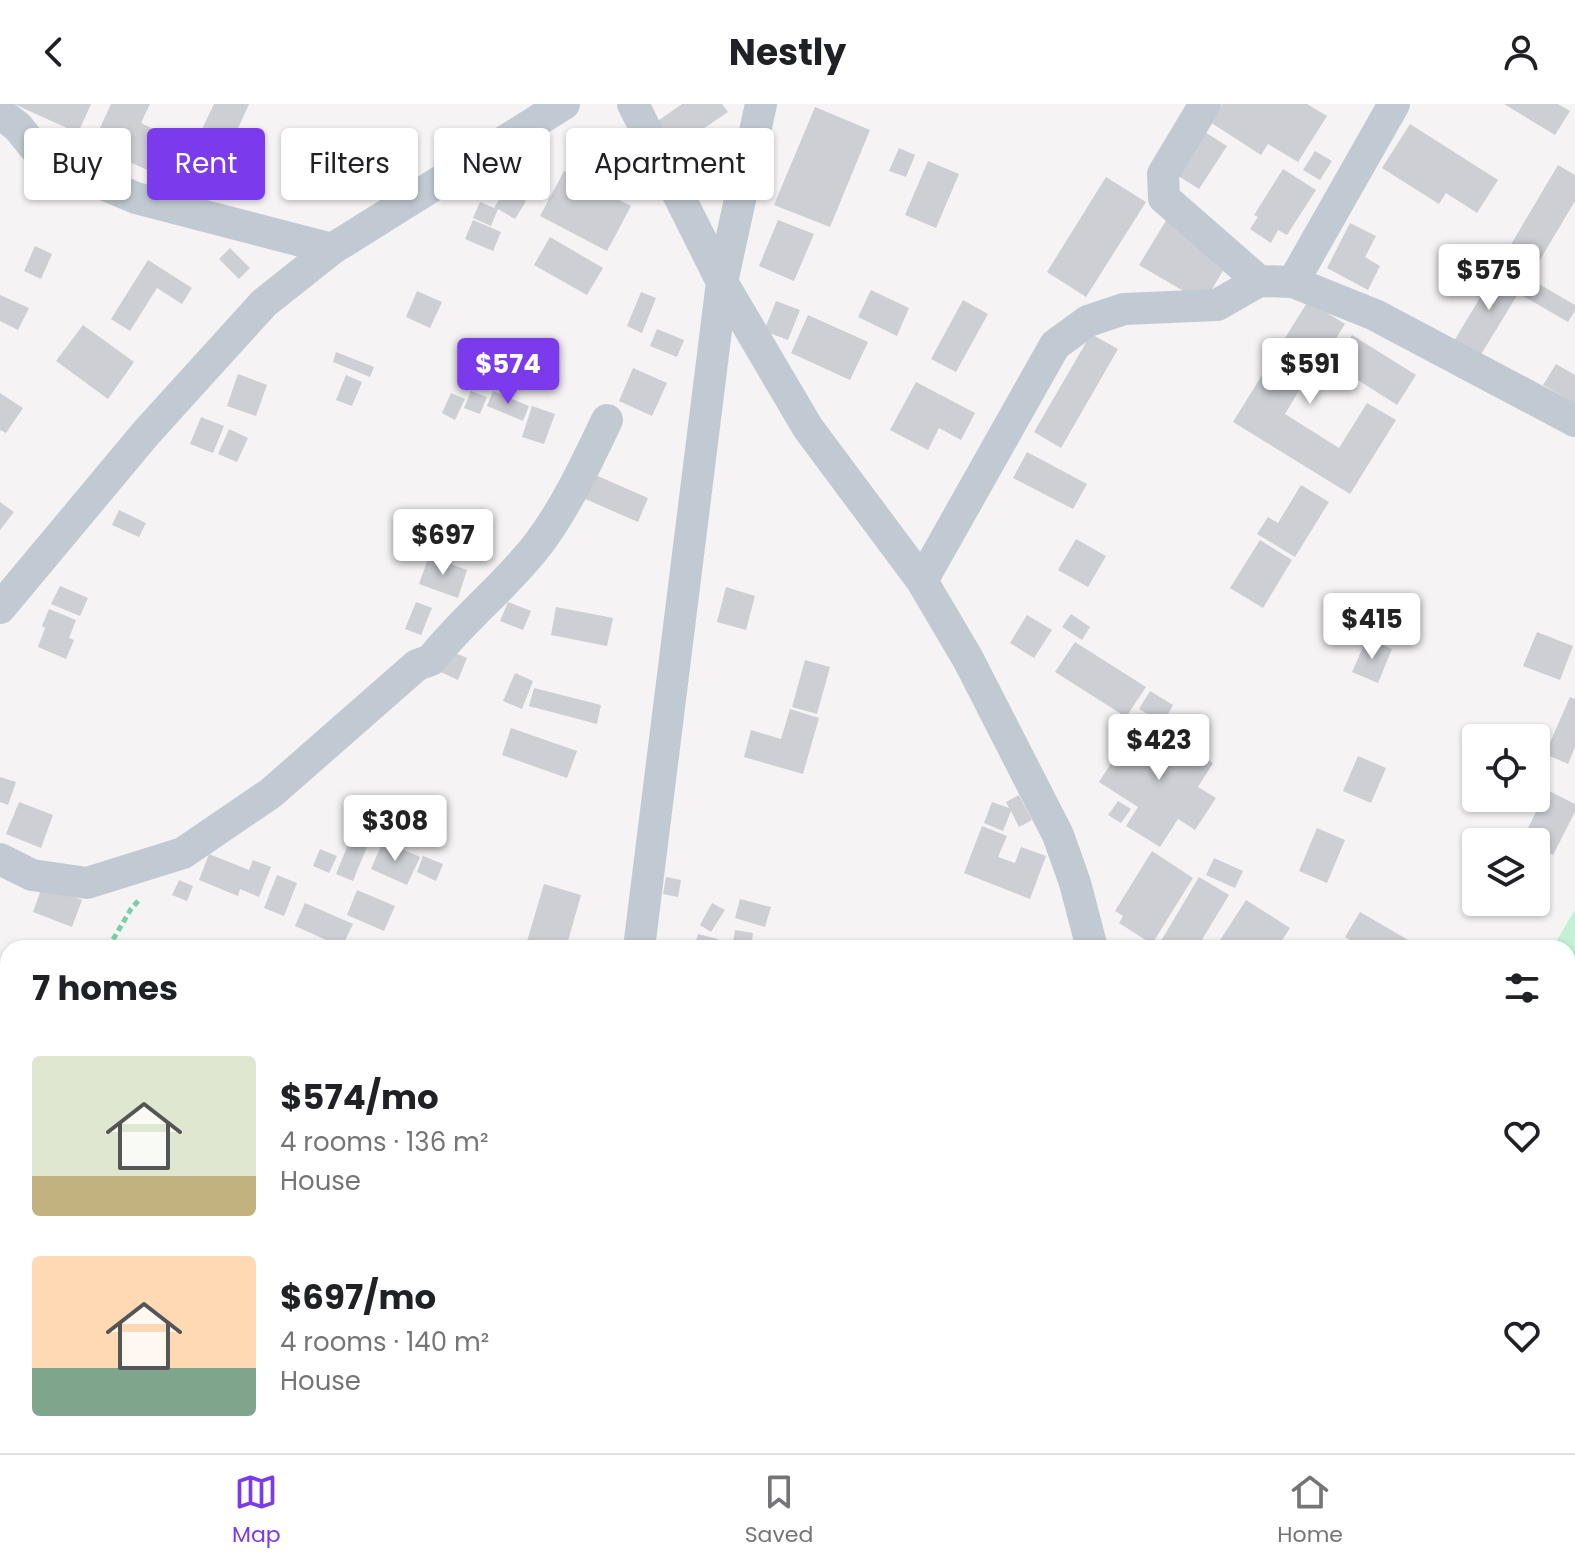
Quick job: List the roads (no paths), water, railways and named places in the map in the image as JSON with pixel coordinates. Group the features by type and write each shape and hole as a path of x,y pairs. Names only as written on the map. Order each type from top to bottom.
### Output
{"street":[{"path":"0,608 146,433 264,303 332,249 564,104"},
{"path":"633,104 722,282 808,428 922,581 968,659 1058,835 1090,940"},
{"path":"642,940 722,282 761,104"},
{"path":"1205,104 1163,174 1164,198 1259,281"},
{"path":"1293,282 1394,104"},
{"path":"0,113 18,127 34,147 62,167 136,198 332,249"},
{"path":"922,581 1055,345 1088,321 1124,309 1217,305 1259,281 1293,282 1375,315 1575,421"},
{"path":"0,859 32,875 87,883 183,853 271,793 417,665 431,660 503,584 540,542 587,462 607,420"}]}
